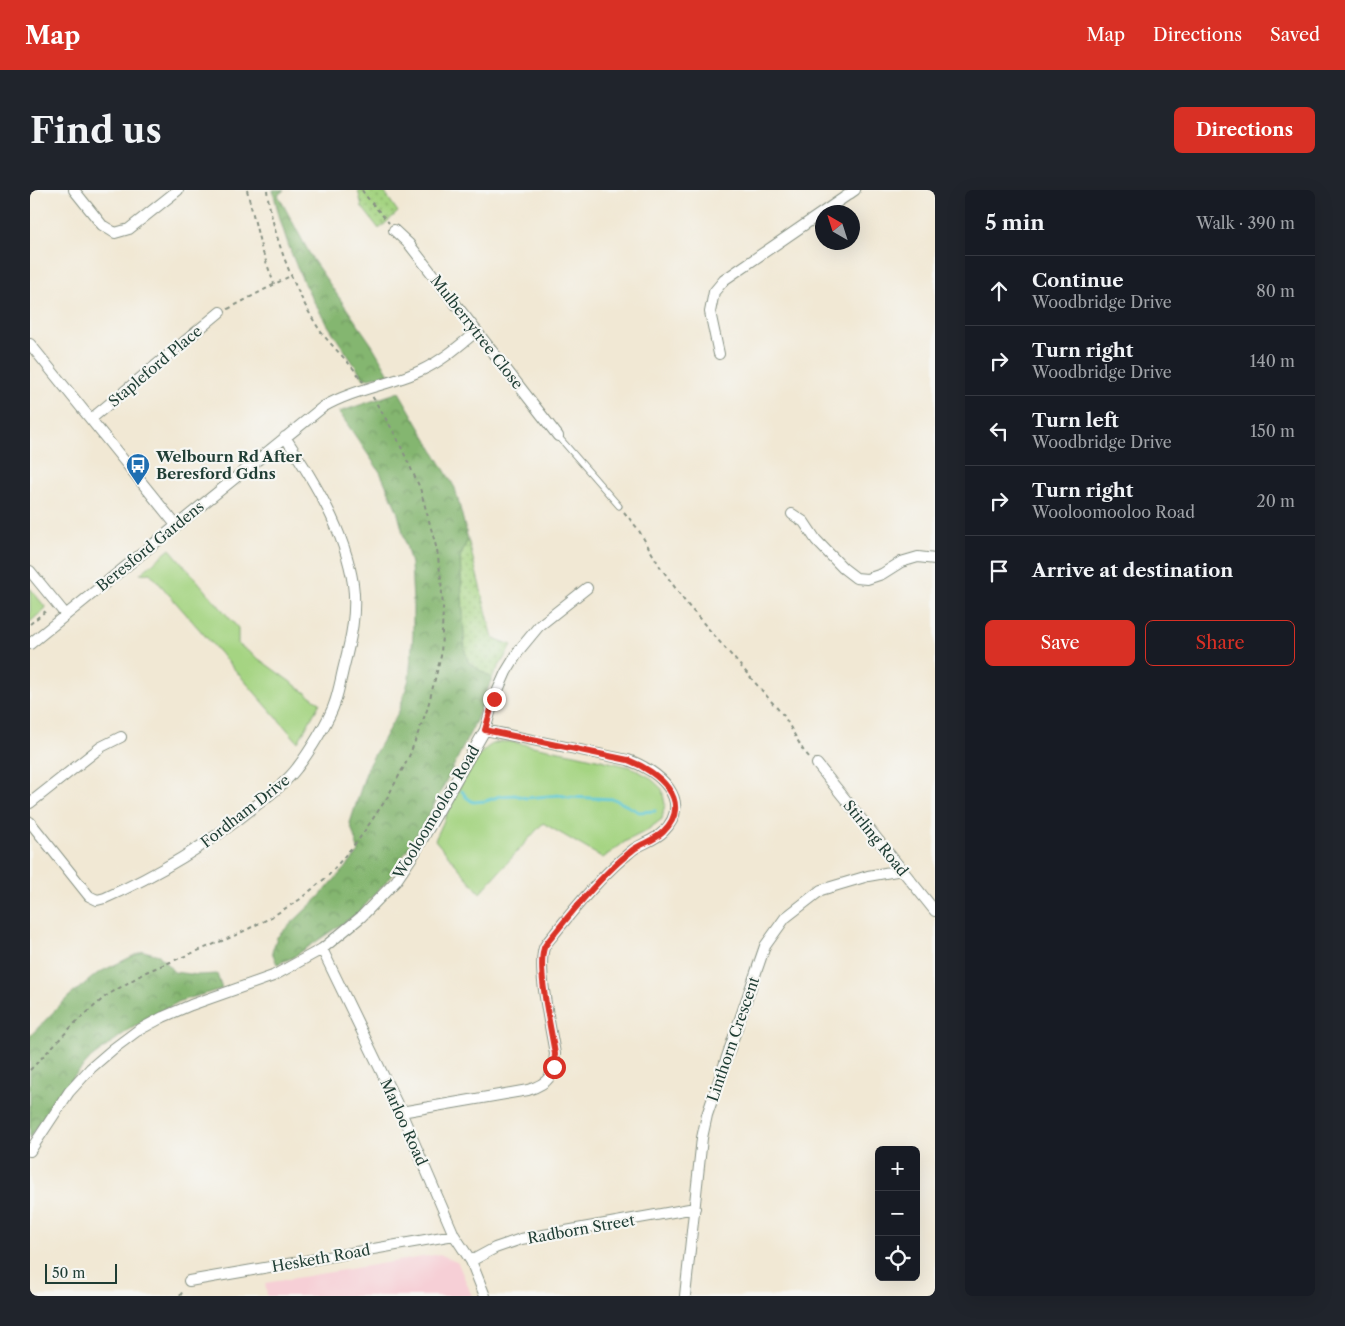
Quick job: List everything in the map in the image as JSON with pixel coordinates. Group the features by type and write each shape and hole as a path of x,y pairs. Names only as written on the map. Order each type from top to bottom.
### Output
{"street":[{"path":"74,190 102,225 114,233 129,229 178,190"},
{"path":"718,354 710,312 714,292 724,280 856,190"},
{"name":"Mulberrytree Close","path":"394,230 409,244 558,436"},
{"name":"Stapleford Place","path":"91,419 220,312"},
{"name":"Beresford Gardens","path":"30,644 324,407 337,399 418,372 444,358 477,331"},
{"path":"30,344 176,525"},
{"name":"Fordham Drive","path":"31,827 89,896 97,900 105,898 208,842 273,792 286,781 298,766 335,704 352,635 354,610 353,585 341,541 316,487 285,438"},
{"path":"792,514 804,522 816,540 843,568 856,578 867,579 882,574 901,562 918,557 935,559"},
{"path":"30,571 66,615"},
{"name":"Wooloomooloo Road","path":"30,1151 69,1092 91,1068 137,1032 191,1004 273,976 322,949 361,917 396,881 414,854 485,730 494,699 506,672 520,649 540,626 587,588"},
{"path":"401,1112 528,1090 540,1086 550,1079 554,1067 555,1054 541,968 544,947 613,867 634,849 662,833 670,824 675,812 672,792 662,780 639,764 628,760 485,730"},
{"path":"30,803 101,747 121,737"},
{"name":"Stirling Road","path":"817,764 935,911"},
{"name":"Linthorn Crescent","path":"685,1296 706,1115 765,946 785,918 821,890 868,876 902,870"},
{"name":"Marloo Road","path":"322,949 401,1112 454,1235 471,1261 485,1296"},
{"name":"Radborn Street","path":"471,1261 495,1248 521,1240 696,1208"},
{"name":"Hesketh Road","path":"189,1281 454,1235"}],"lane":[{"path":"558,436 619,506"}],"path":[{"path":"247,190 261,247 274,284"},
{"path":"30,1070 75,1023 106,996 146,972 268,920 299,900 328,876 359,839 386,798 408,759 427,710 441,656 443,608 437,550 420,488 395,434 355,370 321,332 292,275 277,237 267,190"},
{"path":"362,190 394,230"},
{"path":"220,312 234,307 292,275"},
{"path":"619,506 638,529 659,565 686,603 784,716 803,750 817,764"},
{"path":"30,624 56,603"}],"shaded area":[{"path":"440,1254 458,1263 472,1296 267,1296 265,1283"}],"green space":[{"path":"273,190 284,190 278,195 313,260 372,345 389,374 364,379 330,328 314,302 296,264 281,222"},
{"path":"358,190 383,190 398,212 379,229 362,207"},
{"path":"399,392 455,488 468,539 460,557 465,651 469,663 492,678 475,723 432,809 389,879 358,913 292,958 277,964 272,952 277,937 319,897 359,852 350,823 368,766 399,711 409,679 413,635 411,564 397,510 380,472 339,412"},
{"path":"468,539 493,638 512,645 492,678 469,663 464,651 460,557"},
{"path":"170,549 238,628 238,644 320,703 298,742 150,573 140,574"},
{"path":"30,588 46,608 30,622"},
{"path":"512,742 631,767 649,777 662,789 665,804 662,819 603,858 543,823 480,893 435,840 461,785 478,757 487,748 496,743"},
{"path":"143,951 159,955 174,972 198,975 217,974 222,989 180,1001 127,1031 91,1058 60,1092 30,1138 30,1036 67,998 98,973"}],"waterway":[{"path":"462,791 473,802 486,801 500,796 515,795 526,798 560,795 614,799 639,812 655,811"}],"place":[{"name":"Welbourn Rd After Beresford Gdns","path":"138,486"}],"route":[{"path":"494,699 485,730 628,760 639,764 662,780 672,792 675,802 675,812 670,824 662,833 653,840 634,849 613,867 544,947 541,968 555,1054 554,1067"}]}
